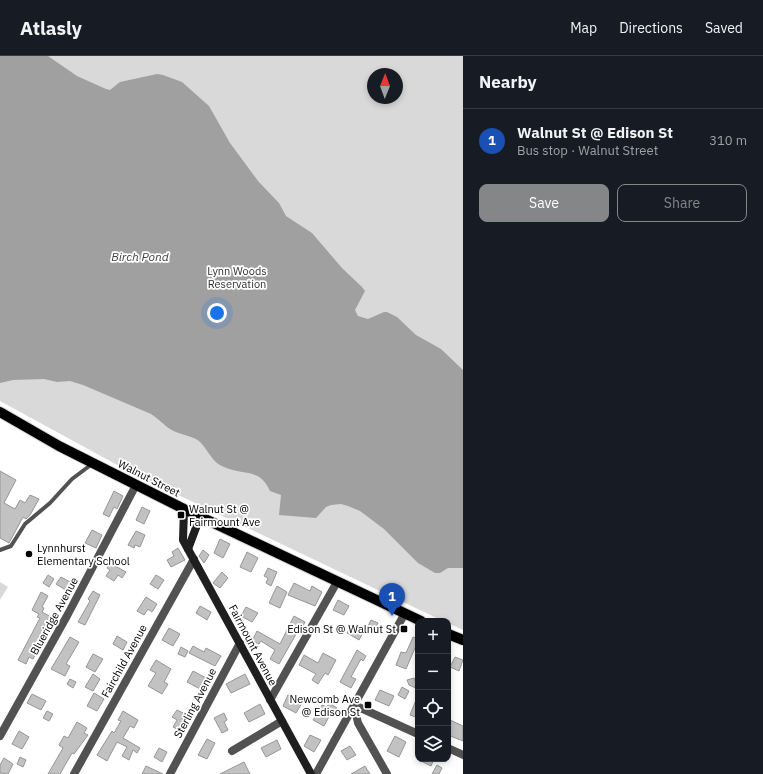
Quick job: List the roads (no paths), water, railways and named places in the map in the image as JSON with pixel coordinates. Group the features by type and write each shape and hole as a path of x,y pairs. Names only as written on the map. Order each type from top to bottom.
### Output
{"main road":[{"name":"Walnut Street","path":"0,412 93,463 200,517 415,618"},
{"path":"451,635 463,640"}],"street":[{"name":"Blueridge Avenue","path":"0,736 136,485"},
{"name":"Fairmount Avenue","path":"184,509 183,540 311,774"},
{"path":"188,548 200,517"},
{"name":"Fairchild Avenue","path":"74,774 194,559"},
{"path":"270,700 337,582"},
{"path":"316,774 405,614"},
{"name":"Sterling Avenue","path":"170,774 240,643"},
{"path":"354,705 415,733"},
{"path":"354,705 358,723 387,774"},
{"path":"232,751 282,721"},
{"path":"451,749 463,755"}],"lane":[{"path":"0,550 11,546 25,524 50,503 72,479 93,463"}],"water":[{"name":"Birch Pond","path":"0,56 48,56 77,76 110,90 120,82 157,74 182,82 209,106 230,143 258,181 279,203 286,216 312,233 342,268 362,287 365,291 355,310 358,316 368,319 387,312 397,317 416,335 441,349 463,370 463,568 448,568 440,573 435,573 418,563 384,529 360,511 348,506 341,504 331,505 326,507 316,518 279,515 281,495 270,491 266,483 261,478 250,473 231,470 220,465 196,439 174,431 151,414 83,385 70,381 57,382 44,379 13,380 0,383"}],"place":[{"name":"Walnut St @ Fairmount Ave","path":"181,515"},
{"name":"Lynnhurst Elementary School","path":"29,554"},
{"name":"Walnut St @ Edison St","path":"392,616"},
{"name":"Edison St @ Walnut St","path":"404,629"},
{"name":"Newcomb Ave @ Edison St","path":"368,705"}],"park label":[{"name":"Lynn Woods Reservation","path":"237,277"}]}
